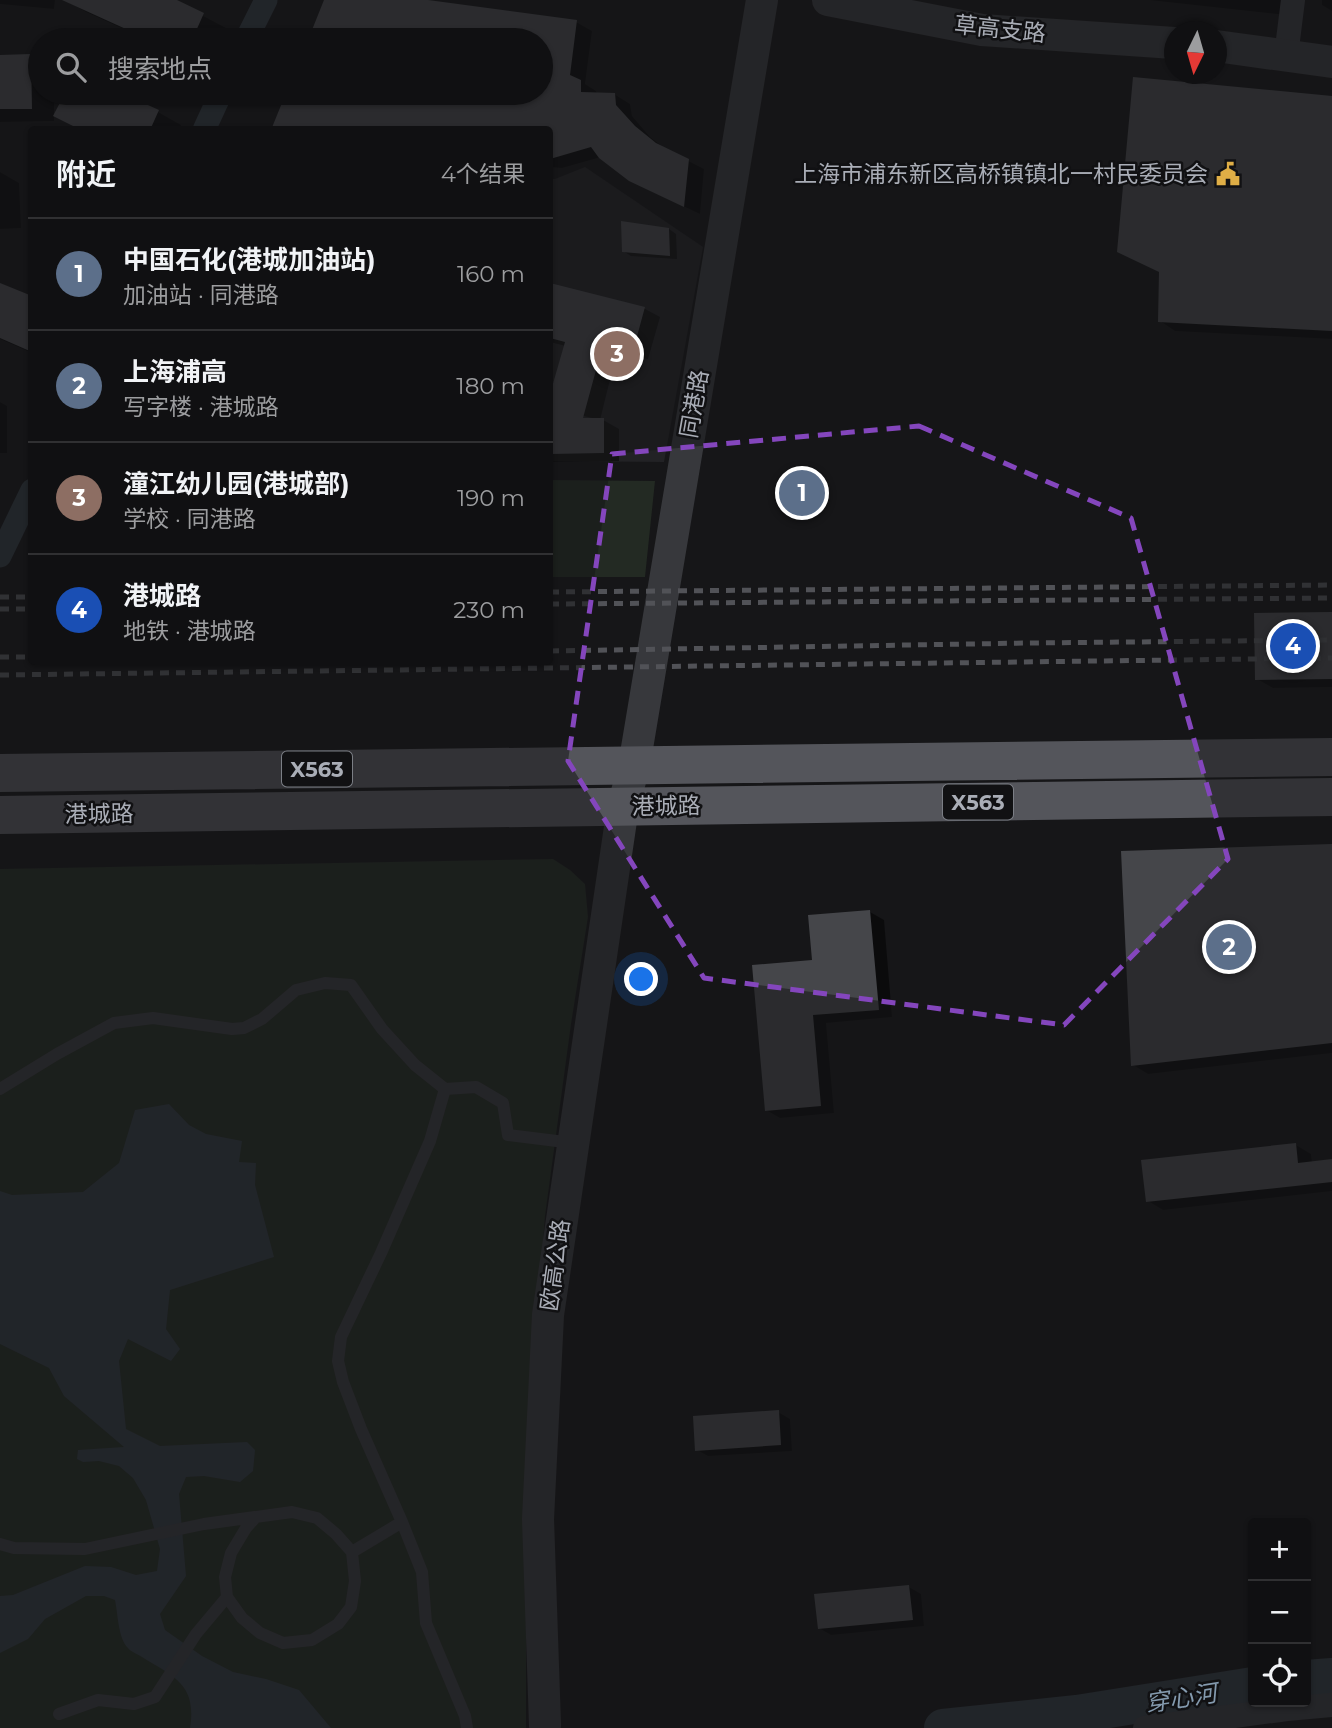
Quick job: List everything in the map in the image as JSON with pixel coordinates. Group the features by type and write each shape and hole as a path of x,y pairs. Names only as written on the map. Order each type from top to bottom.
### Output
{"main road":[{"name":"港城路","path":"0,773 1332,757"},
{"name":"港城路","path":"0,815 1332,797"}],"street":[{"name":"同港路","path":"624,807 634,766 762,0"},
{"name":"草高支路","path":"828,0 982,30 1164,42"},
{"path":"1286,56 1293,0"},
{"path":"1227,48 1332,62"},
{"name":"欧高公路","path":"545,1727 538,1519 548,1315 624,807"},
{"path":"1145,1728 1332,1705"}],"lane":[{"path":"0,1089 114,1023 153,1018 232,1029 244,1028 262,1018 296,990 324,983 351,985 383,1029 415,1065 444,1089 476,1087 503,1102 508,1135 573,1143"},
{"path":"444,1089 430,1141 341,1337 338,1361 361,1429 422,1572 426,1623 465,1716 467,1728"},
{"path":"0,1544 15,1548 85,1549 204,1524 292,1513 317,1518 352,1552 355,1581 351,1607 338,1623 312,1640 283,1643 260,1633 242,1618 227,1597 225,1577 231,1553 255,1518"},
{"path":"352,1552 402,1522"},
{"path":"59,1714 98,1700 134,1704 155,1697 197,1634 227,1597"}],"highlighted area":[{"path":"919,426 1131,518 1228,859 1064,1025 704,978 568,761 612,454"}],"shaded area":[{"path":"585,167 703,247 664,462 553,461 555,179"},
{"path":"553,480 655,481 645,577 553,577"},
{"path":"553,859 585,884 588,917 545,1216 526,1466 526,1728 0,1728 0,869"},
{"path":"169,1104 189,1125 206,1134 242,1141 239,1162 256,1163 255,1185 274,1257 170,1290 166,1329 180,1349 171,1361 128,1339 119,1361 126,1429 160,1446 247,1442 255,1450 253,1471 240,1482 204,1476 186,1477 179,1494 186,1576 160,1614 165,1630 202,1656 233,1672 299,1690 331,1728 190,1728 190,1701 186,1691 164,1670 128,1648 120,1632 115,1600 104,1596 86,1596 45,1619 28,1639 0,1653 0,1596 13,1595 85,1566 111,1567 136,1575 157,1571 160,1549 146,1500 133,1478 119,1466 77,1459 78,1450 124,1447 64,1396 49,1368 0,1344 0,1191 12,1195 83,1192 119,1163 135,1110"}],"building":[{"path":"62,0 177,0 204,13 197,28 124,28"},
{"path":"324,0 428,0 577,20 570,75 581,80 581,92 615,93 616,105 635,126 656,143 689,159 684,207 629,181 599,158 591,147 553,158 553,126 273,126 281,105 553,105 553,28 313,28"},
{"path":"28,54 28,105 32,105 32,109 0,109 0,55"},
{"name":"上海市浦东新区高桥镇镇北一村民委员会","path":"1133,77 1164,80 1164,84 1206,84 1332,96 1332,331 1158,322 1159,272 1117,252"},
{"path":"59,105 148,105 159,110 152,126 73,126 53,116"},
{"path":"621,221 669,228 670,256 622,252"},
{"path":"0,283 28,294 28,350 0,338"},
{"path":"553,284 645,307 633,351 602,348 583,418 604,418 604,453 553,454 553,384 565,342 553,339"},
{"path":"1332,612 1332,679 1255,680 1254,613"},
{"path":"1332,844 1332,1043 1131,1066 1121,851"},
{"path":"870,910 879,1010 813,1015 821,1106 765,1111 752,965 812,960 808,915"},
{"path":"1296,1143 1298,1163 1332,1159 1332,1182 1146,1202 1141,1160"},
{"path":"779,1410 781,1445 695,1451 693,1416"},
{"path":"909,1585 913,1620 818,1629 814,1594"}],"waterway":[{"path":"252,28 266,0"},
{"path":"206,126 215,105"},
{"path":"0,556 28,498"},
{"name":"穿心河","path":"1311,1679 1332,1677"},
{"name":"穿心河","path":"943,1728 1077,1714 1248,1687"}],"railway":[{"path":"553,592 1332,585"},
{"path":"0,597 28,597"},
{"path":"553,604 1332,598"},
{"path":"0,609 28,609"},
{"path":"553,651 1332,640"},
{"path":"0,657 28,657"},
{"path":"0,675 1332,658"}],"place":[{"name":"上海市浦东新区高桥镇镇北一村民委员会","path":"1228,174"},
{"name":"潼江幼儿园(港城部)","path":"617,354"},
{"name":"中国石化(港城加油站)","path":"802,493"},
{"name":"港城路","path":"1293,646"},
{"name":"上海浦高","path":"1229,947"}]}
